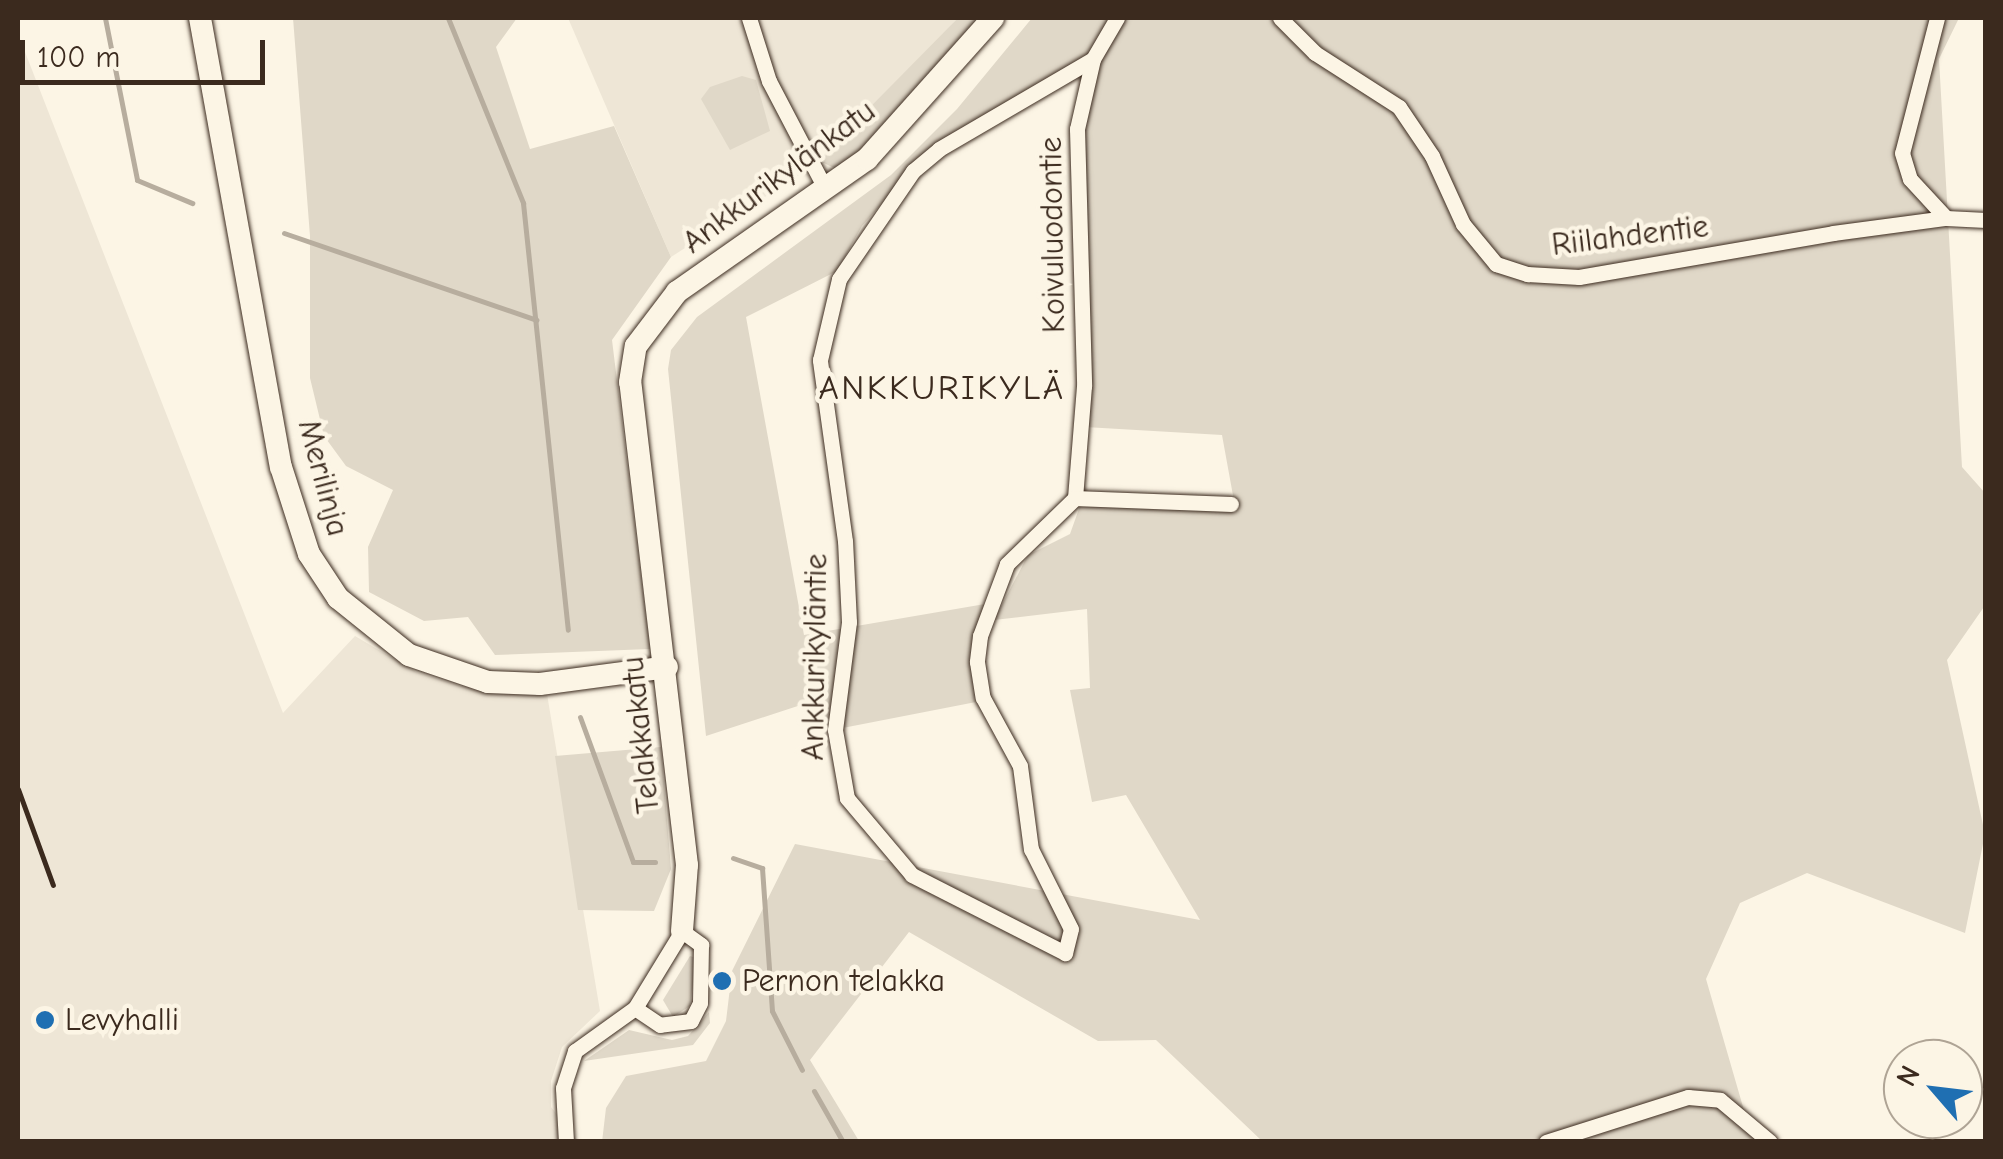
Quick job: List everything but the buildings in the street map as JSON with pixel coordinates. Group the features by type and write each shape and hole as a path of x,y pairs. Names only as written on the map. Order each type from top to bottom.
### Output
{"street":[{"name":"Merilinja","path":"200,18 281,467 304,544 338,598 409,655 475,679 540,684 667,667"},
{"path":"749,18 769,81 826,190"},
{"name":"Ankkurikylänkatu","path":"677,292 826,190 903,125 993,18"},
{"name":"Ankkurikyläntie","path":"1075,498 1007,564 980,636 977,662 989,712 1020,766 1031,849 1071,929 1065,953 912,875 847,798 835,730 848,622 844,540 820,360 838,279 913,171 939,149 1093,58 1116,18"},
{"name":"Riilahdentie","path":"1280,18 1315,53 1398,108 1432,156 1463,224 1496,264 1528,274 1578,277 1946,218 1986,220"},
{"path":"1937,18 1902,153 1910,179 1946,218"},
{"name":"Koivuluodontie","path":"1075,498 1084,386 1077,129 1093,58"},
{"name":"Telakkakatu","path":"566,1142 568,1062 635,1008 682,932 687,865 667,667 630,382 636,346 677,292"},
{"path":"1075,498 1231,504"},
{"path":"635,1008 660,1025 696,1015 705,954 682,932"},
{"path":"1546,1142 1688,1096 1720,1100 1770,1142"}],"shaded area":[{"path":"293,18 517,18 496,47 530,149 614,126 671,257 612,340 650,649 495,655 468,617 424,621 369,592 368,547 393,490 346,466 324,436 310,378 310,236"},
{"path":"568,18 958,18 877,107 804,172 671,257"},
{"path":"958,18 982,18 863,151 836,169 818,160"},
{"path":"1032,18 1959,18 1939,59 1962,467 1985,493 1986,604 1947,660 1985,834 1965,933 1807,873 1740,903 1706,979 1750,1131 1760,1141 1262,1141 1156,1040 1098,1041 909,932 810,1060 859,1141 602,1142 606,1108 626,1076 706,1061 726,1021 732,971 795,844 1200,920 1126,795 1092,802 1070,690 1090,688 1087,609 994,620 1028,555 1070,534 1080,506 1236,512 1222,435 1085,427 1084,118 1097,69 1078,64 920,160 862,226 837,271 746,317 804,635 985,604 976,702 822,732 816,700 706,736 668,369 671,350 697,317 891,175 957,109"},
{"path":"18,34 283,713 355,636 416,672 460,686 547,694 600,1011 562,1047 551,1081 551,1107 578,1141 18,1141"},
{"path":"742,76 756,80 770,131 730,150 701,99 710,87"},
{"path":"661,747 671,869 654,911 578,910 555,756"},
{"path":"690,956 696,958 690,1006 673,1017 663,1000"},
{"path":"709,1012 710,1023 693,1045 584,1061 629,1030 672,1040 688,1036"}],"waterway":[{"path":"105,18 137,180 192,203"},
{"path":"448,18 523,203 568,630"},
{"path":"284,233 536,320"},
{"path":"580,717 633,862 655,862"},
{"path":"733,858 762,868 772,1011 802,1070"},
{"path":"814,1091 843,1142"}],"railway":[{"path":"18,789 53,885"}],"place":[{"name":"Pernon telakka","path":"722,981"},
{"name":"Levyhalli","path":"45,1020"}],"district":[{"name":"ANKKURIKYLÄ","path":"942,388"}]}
